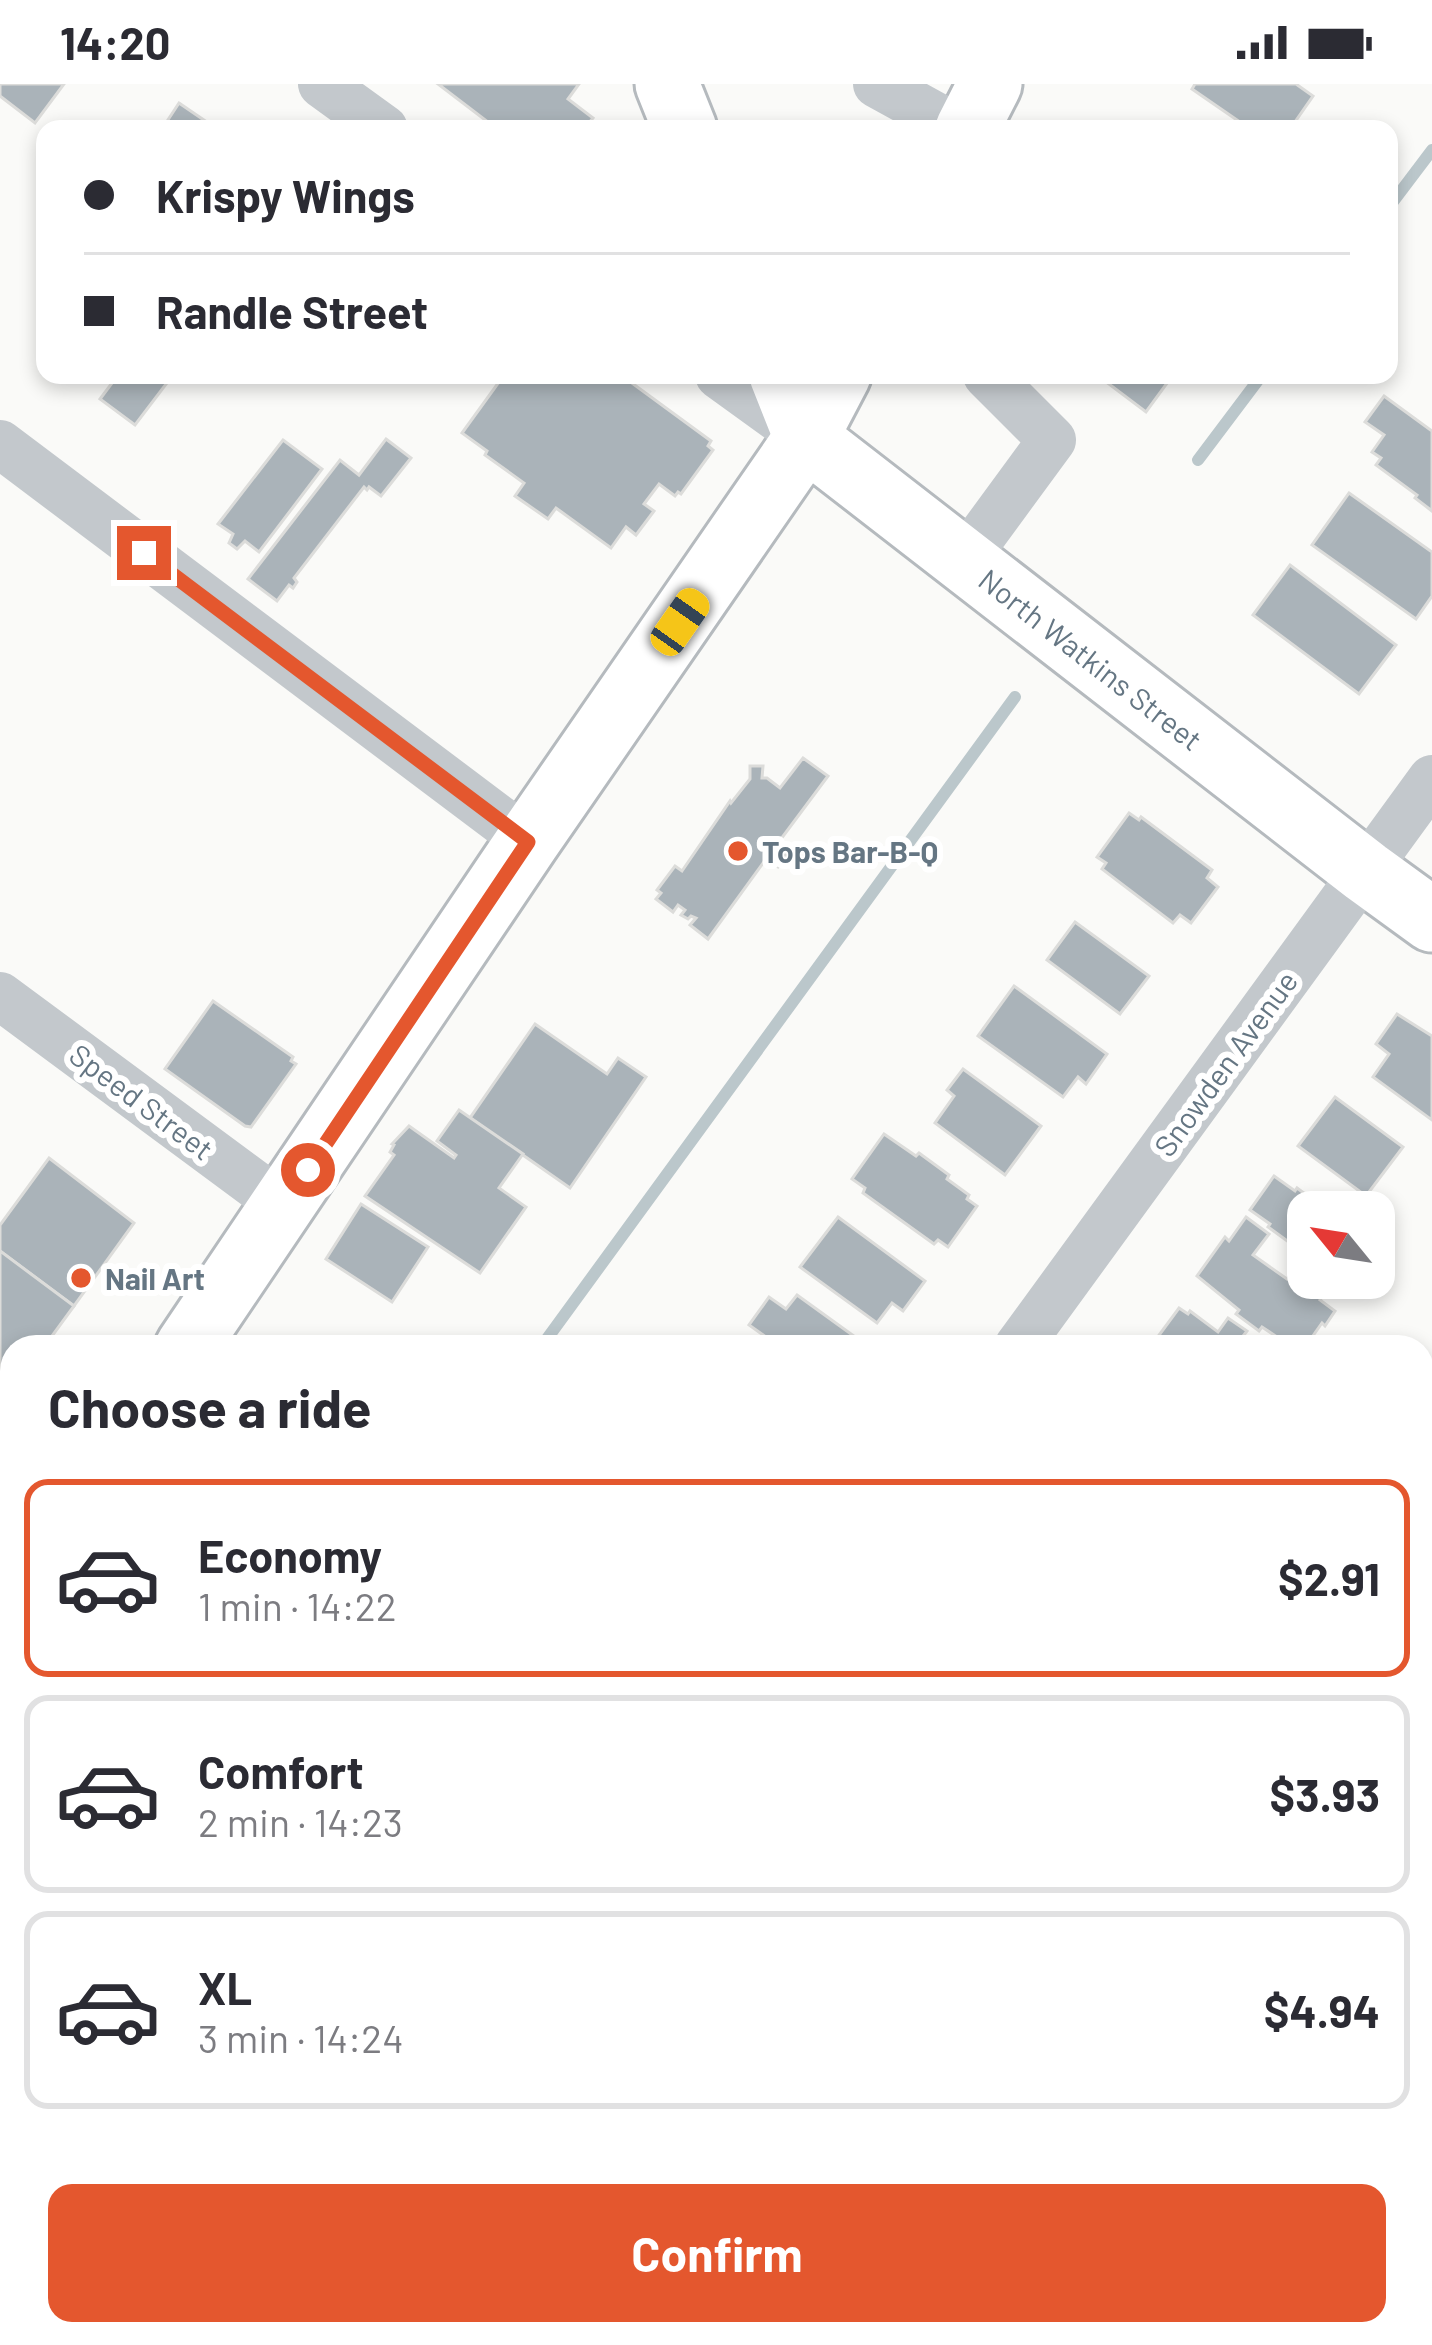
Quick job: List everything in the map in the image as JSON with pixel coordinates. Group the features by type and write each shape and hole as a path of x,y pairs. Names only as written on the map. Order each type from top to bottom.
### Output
{"main road":[{"path":"667,84 681,120"},
{"path":"968,120 990,84"},
{"path":"785,384 806,438"},
{"path":"195,1335 806,438 833,384"},
{"name":"North Watkins Street","path":"806,438 1432,920"}],"street":[{"path":"322,84 372,120"},
{"path":"877,84 946,120"},
{"path":"731,384 806,438"},
{"path":"964,560 1052,440 996,384"},
{"path":"0,444 528,842"},
{"name":"Snowden Avenue","path":"1027,1335 1432,778"},
{"name":"Speed Street","path":"0,995 284,1206"}],"building":[{"path":"0,84 64,84 35,123 0,96"},
{"path":"438,84 579,84 568,99 593,118 591,120 485,120"},
{"path":"1195,84 1296,84 1313,96 1296,120 1237,120 1192,89"},
{"path":"179,103 204,120 168,120"},
{"path":"111,384 166,384 135,425 100,399"},
{"path":"497,384 633,384 711,441 708,446 713,450 681,494 675,496 659,484 644,504 654,511 636,535 626,527 611,548 556,508 548,519 515,496 524,483 462,433"},
{"path":"1109,384 1166,384 1146,412"},
{"path":"1384,396 1432,431 1432,511 1376,465 1381,458 1372,452 1384,435 1365,422"},
{"path":"386,439 411,458 381,496 364,487 294,578 293,588 289,585 277,601 248,579 340,460 359,475"},
{"path":"283,440 322,469 259,552 245,541 237,549 229,543 233,534 218,524"},
{"path":"1349,493 1432,552 1432,596 1416,619 1312,545"},
{"path":"1290,565 1396,645 1359,694 1253,615"},
{"name":"Tops Bar-B-Q","path":"803,758 828,776 775,847 786,855 778,867 766,859 708,939 690,925 696,918 681,915 685,910 678,905 673,912 656,899 661,893 657,890 675,866 682,871 750,779 750,766 763,766 762,778 780,788"},
{"path":"1129,813 1212,870 1207,878 1218,887 1191,923 1180,915 1173,923 1102,869 1106,863 1097,857"},
{"path":"1075,922 1149,976 1120,1014 1047,960"},
{"path":"1014,986 1107,1054 1086,1084 1078,1077 1063,1097 978,1036"},
{"path":"213,1001 293,1057 296,1064 251,1127 165,1069"},
{"path":"1397,1014 1432,1036 1432,1120 1373,1077 1389,1054 1376,1044"},
{"path":"535,1024 607,1074 618,1058 646,1077 570,1188 470,1118"},
{"path":"963,1069 1041,1126 1005,1175 935,1123 954,1096 947,1090"},
{"path":"1335,1097 1403,1147 1370,1191 1359,1191 1298,1146"},
{"path":"459,1110 523,1154 499,1188 526,1207 480,1273 365,1196 394,1155 392,1144 409,1126 454,1158 437,1141"},
{"path":"884,1134 949,1175 947,1179 977,1206 948,1247 938,1240 934,1244 863,1193 865,1188 852,1179"},
{"path":"49,1158 134,1223 74,1306 0,1251 0,1225"},
{"path":"1274,1176 1295,1191 1287,1191 1287,1241 1250,1210"},
{"path":"361,1204 428,1247 392,1302 326,1259"},
{"path":"838,1217 925,1281 903,1311 892,1303 877,1323 800,1267"},
{"path":"1246,1217 1269,1234 1253,1255 1287,1279 1287,1299 1321,1299 1335,1311 1325,1326 1322,1323 1314,1335 1274,1335 1262,1327 1259,1331 1236,1314 1239,1310 1197,1276 1225,1237 1229,1241"},
{"path":"0,1251 74,1306 53,1335 0,1335"},
{"path":"797,1295 852,1335 763,1335 749,1325 769,1297 786,1309"},
{"path":"1179,1308 1218,1332 1228,1318 1247,1331 1244,1335 1159,1335"}],"waterway":[{"path":"1398,195 1432,150"},
{"path":"1198,460 1255,384"},
{"path":"550,1335 1015,697"}],"place":[{"name":"Tops Bar-B-Q","path":"738,851"},
{"name":"Nail Art","path":"81,1278"}],"route":[{"path":"144,553 528,842 308,1170"}]}
